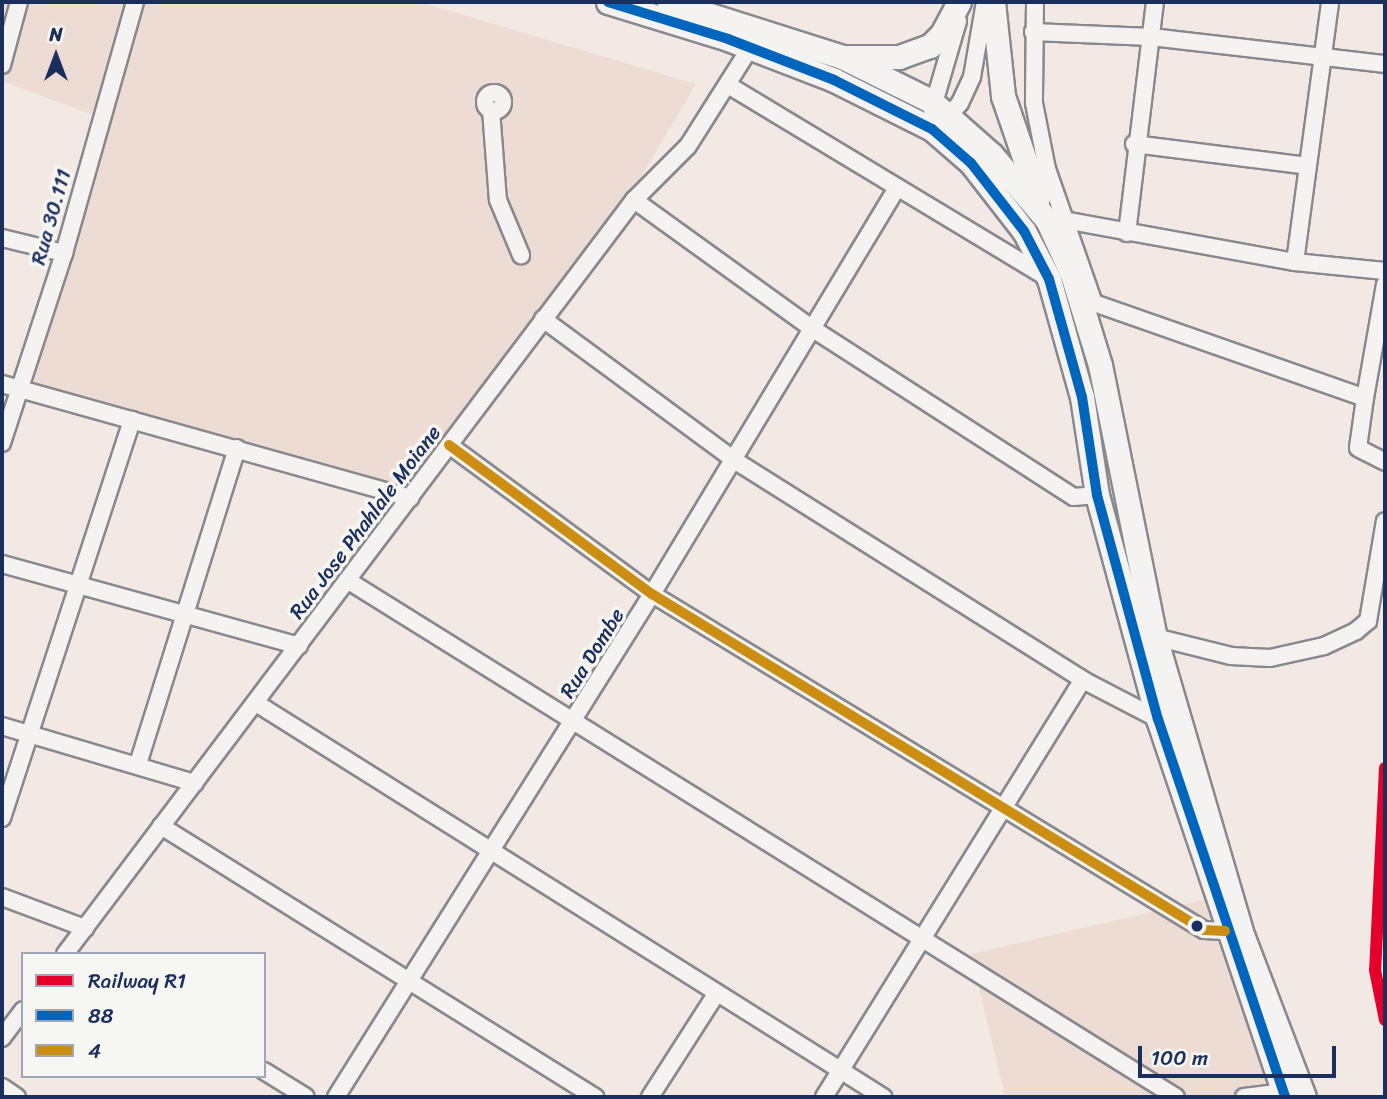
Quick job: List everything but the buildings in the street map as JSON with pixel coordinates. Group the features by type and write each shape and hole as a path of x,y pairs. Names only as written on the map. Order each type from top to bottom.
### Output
{"highway":[{"path":"608,2 750,48 941,123 991,154 1056,220"},
{"path":"669,2 842,57 931,101 941,123 996,191 1049,279 1082,397 1097,495 1158,719 1225,930 1294,1094"},
{"path":"842,57 914,54 942,34 961,2"},
{"path":"993,2 1003,96 1019,154 1056,220 1088,305 1122,462 1155,637 1243,937 1294,1094"}],"street":[{"path":"2,65 19,2"},
{"name":"Rua 30.111","path":"2,443 64,253 135,2"},
{"path":"931,101 961,2"},
{"path":"941,123 976,64 985,2"},
{"path":"1035,2 1034,103 1056,220 1296,262 1385,271"},
{"path":"1127,233 1134,144 1155,2"},
{"path":"1296,262 1330,2"},
{"path":"1033,32 1151,37 1385,64"},
{"name":"Rua Jose Phahlale Moiane","path":"72,952 85,928 543,319 634,200 688,146 750,48"},
{"path":"728,85 896,189 1049,279"},
{"path":"492,110 498,200 521,255"},
{"path":"1134,144 1308,166"},
{"name":"Rua Dombe","path":"336,1097 411,984 572,724 896,189"},
{"path":"634,200 813,329 1074,497 1097,495"},
{"path":"2,238 64,253"},
{"path":"1385,285 1364,398 1358,447 1385,462"},
{"path":"1088,305 1364,398"},
{"path":"543,319 734,460 1083,680 1158,719"},
{"path":"2,384 410,498"},
{"path":"2,818 132,420"},
{"path":"449,445 652,594 1204,930 1225,930"},
{"path":"138,764 237,448"},
{"path":"1155,637 1231,656 1270,658 1324,646 1356,631 1368,621 1385,521"},
{"path":"2,564 299,646"},
{"path":"347,580 572,724 1176,1097"},
{"path":"824,1097 1083,680"},
{"path":"256,703 883,1097"},
{"path":"2,726 195,783"},
{"path":"161,826 595,1097"},
{"path":"2,897 85,928"},
{"path":"650,1097 716,994"},
{"path":"2,1038 21,1013"},
{"path":"266,1072 306,1097"},
{"path":"2,1087 17,1097"},
{"path":"1244,1097 1294,1094"}],"shaded area":[{"path":"2,2 420,2 696,84 631,194 408,495 20,388 101,118 2,81"},
{"path":"1211,898 1282,1097 1005,1097 971,954"}],"rail line":[{"name":"R1","path":"1385,768 1375,970 1385,1020"}],"transit line":[{"name":"88","path":"608,2 728,39 834,80 932,129 971,163 1024,231 1049,279 1082,397 1097,495 1158,719 1285,1097"},
{"name":"4","path":"449,445 652,594 1204,930 1225,931"}]}
